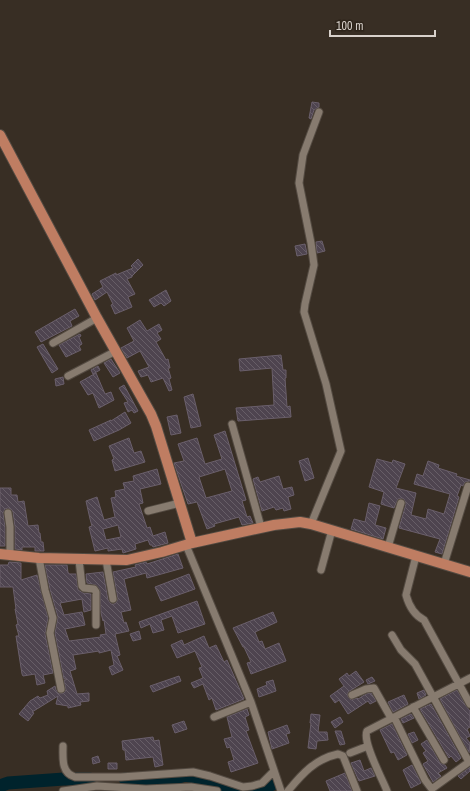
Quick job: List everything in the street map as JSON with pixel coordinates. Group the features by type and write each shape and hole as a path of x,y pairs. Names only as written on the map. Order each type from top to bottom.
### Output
{"main road":[{"path":"0,135 97,318 151,414 180,503 189,544"},
{"path":"5,555 79,560 127,560 262,527 291,522 311,524 470,572"}],"street":[{"path":"311,524 341,451 326,384 304,312 314,265 299,183 303,155 319,112"},
{"path":"53,343 97,318"},
{"path":"68,376 116,351"},
{"path":"232,424 262,527"},
{"path":"444,564 468,486"},
{"path":"148,511 180,503"},
{"path":"388,547 401,503"},
{"path":"5,555 10,527 8,513"},
{"path":"321,570 332,530"},
{"path":"189,544 251,702 283,791 315,762 338,754 343,756 357,791"},
{"path":"416,556 406,595 414,613 424,620 470,704"},
{"path":"39,558 45,590 53,618 50,631 61,689"},
{"path":"79,560 82,586 84,588 94,589 96,592 96,625"},
{"path":"106,560 113,599"},
{"path":"352,695 366,689 376,689 430,788 433,788 468,767 470,762 469,760 415,664 401,650 392,636"},
{"path":"387,791 368,746 366,737 367,731 470,678"},
{"path":"214,717 251,702"},
{"path":"413,707 444,760"},
{"path":"63,746 65,770 69,775 75,777 122,777 193,772 243,787 262,783 275,772"},
{"path":"350,752 368,746"},
{"path":"63,791 79,790 97,786 121,789 176,789 191,787 217,791"}],"building":[{"path":"312,102 319,103 319,107 314,110 311,119 309,118"},
{"path":"322,241 325,251 317,253 316,242"},
{"path":"305,244 307,254 297,256 295,246"},
{"path":"138,259 143,265 132,277 127,279 135,294 128,297 132,307 115,314 111,305 113,304 107,292 95,300 92,294 103,287 100,281 116,273 116,275 133,268 131,266"},
{"path":"166,290 171,301 164,306 161,303 154,307 149,300"},
{"path":"75,309 79,316 70,321 72,326 41,342 35,332"},
{"path":"140,320 147,331 159,324 162,330 157,333 161,339 156,342 166,360 168,359 170,368 168,368 171,378 169,379 172,390 169,391 163,378 151,382 148,375 141,377 138,371 149,367 140,351 127,358 121,348 134,341 127,328"},
{"path":"80,334 81,336 79,337 82,344 79,346 81,350 66,357 59,345"},
{"path":"43,344 58,369 52,373 37,347"},
{"path":"281,355 283,370 286,370 285,378 287,407 290,406 291,417 238,421 236,408 274,405 272,368 240,371 239,359"},
{"path":"111,359 120,373 113,377 104,363"},
{"path":"98,366 100,370 93,374 91,370"},
{"path":"96,373 105,394 111,392 114,400 99,408 93,393 88,395 80,382"},
{"path":"63,377 64,384 56,386 55,379"},
{"path":"124,385 138,411 134,413 132,410 128,412 124,403 128,402 119,388"},
{"path":"193,394 201,426 191,428 184,397"},
{"path":"125,412 131,423 94,441 89,430 111,421"},
{"path":"177,415 181,433 171,435 167,417"},
{"path":"225,431 246,500 242,501 247,517 250,516 253,523 242,525 239,517 214,524 215,526 207,529 197,502 188,504 174,463 184,461 178,444 197,438 205,464 222,459 214,435","holes":["225,469 232,491 206,498 199,477"]},
{"path":"129,438 134,453 141,451 145,462 115,471 112,460 114,459 109,446"},
{"path":"308,458 314,478 305,481 299,461"},
{"path":"377,459 392,463 393,460 405,464 396,488 416,493 411,515 426,519 428,509 444,514 450,494 414,484 417,474 423,476 428,461 439,465 438,468 470,480 465,482 463,486 461,485 457,496 459,497 442,554 435,552 440,539 399,528 406,504 404,499 398,499 394,508 381,504 384,492 369,487"},
{"path":"157,469 161,484 140,489 143,503 139,504 147,528 150,527 153,536 165,532 168,543 153,547 150,545 148,540 135,544 136,549 123,553 122,549 108,551 108,548 95,551 89,527 92,526 86,501 97,497 104,520 115,517 111,498 116,497 115,491 125,489 123,483 134,481 133,476","holes":["118,525 121,537 106,540 103,529"]},
{"path":"279,476 283,489 292,487 294,495 288,497 291,509 284,511 283,508 276,510 274,507 262,511 253,479 258,477 260,482"},
{"path":"0,488 11,488 11,495 17,495 18,502 24,501 28,526 38,525 44,551 35,551 35,547 22,547 22,550 15,549 13,512 8,508 5,509 3,513 5,546 0,546"},
{"path":"369,503 380,506 375,525 386,528 383,539 351,529 354,519 365,522"},
{"path":"178,554 183,568 147,578 146,573 124,579 131,610 121,612 124,623 126,622 129,631 115,634 120,655 117,656 123,670 112,675 109,667 114,665 111,650 99,653 99,651 73,655 76,669 70,671 77,694 89,693 89,701 80,702 81,705 68,708 68,706 56,704 58,696 32,712 34,713 28,721 19,714 30,701 38,696 40,698 48,695 47,691 55,686 59,694 64,693 66,690 64,681 67,679 64,679 55,633 58,617 45,565 67,565 69,574 76,574 78,590 83,593 91,594 91,610 84,612 82,599 60,603 64,615 82,612 85,625 65,629 69,641 101,637 100,635 106,634 104,620 103,621 101,613 100,590 96,585 87,583 86,574 103,572 108,600 111,604 114,604 118,599 113,572 136,567 135,565 146,562 147,564"},
{"path":"9,562 21,563 21,580 37,575 48,618 45,634 53,673 43,675 45,683 37,685 35,674 23,676 22,674 16,636 19,636 16,625 18,624 13,587 0,587 0,565 8,565"},
{"path":"189,574 195,589 161,601 155,587"},
{"path":"197,601 205,624 178,633 172,616 161,620 164,630 153,633 150,624 141,628 139,622"},
{"path":"273,612 277,622 255,632 259,642 262,641 265,649 279,643 286,661 251,674 247,663 251,662 233,628"},
{"path":"139,631 141,639 133,641 130,634"},
{"path":"204,636 209,648 216,645 224,662 227,660 244,699 216,710 212,698 209,700 203,684 194,688 191,683 203,678 199,668 202,667 195,651 177,658 171,645 182,640 184,645"},
{"path":"356,671 364,682 348,692 348,697 351,700 358,699 371,693 376,701 370,704 368,701 348,714 339,700 335,703 330,696 344,686 339,679 347,673 349,676"},
{"path":"179,676 181,681 153,692 150,686"},
{"path":"372,677 375,681 368,684 366,680"},
{"path":"273,680 276,691 259,697 257,689 267,685 266,682"},
{"path":"424,690 426,695 419,699 417,693"},
{"path":"457,690 470,711 470,727 467,729 470,736 466,738 470,743 469,753 440,699"},
{"path":"404,695 408,704 393,712 388,702"},
{"path":"431,704 461,758 456,762 451,756 449,758 420,709"},
{"path":"247,709 249,715 245,717 249,730 246,731 258,763 231,772 228,762 234,760 230,747 227,748 224,739 232,737 227,717"},
{"path":"311,714 320,715 318,732 327,732 328,740 317,741 316,749 308,748"},
{"path":"411,714 414,718 403,723 401,719"},
{"path":"340,717 343,722 335,728 331,722"},
{"path":"184,721 187,729 175,733 172,725"},
{"path":"392,724 407,755 398,760 394,752 391,753 380,730"},
{"path":"287,725 290,733 286,734 289,743 272,749 268,732"},
{"path":"335,731 341,731 345,744 340,745"},
{"path":"414,732 418,740 412,743 408,734"},
{"path":"153,737 154,741 159,740 163,765 155,767 153,757 126,760 122,741"},
{"path":"427,740 440,763 445,765 447,768 438,773 441,776 433,782 423,764 428,761 423,753 426,751 421,744"},
{"path":"98,756 100,762 93,764 92,758"},
{"path":"360,760 364,771 371,768 375,776 359,781 351,763"},
{"path":"108,763 117,763 117,769 108,769"},
{"path":"412,765 421,783 411,788 403,770"},
{"path":"470,767 470,771 461,779 458,776"},
{"path":"345,773 352,791 330,791 326,781"}],"waterway":[{"path":"125,779 173,779 185,775 211,780 232,789 255,791 273,784"},
{"path":"0,786 8,783 64,779 90,779"}]}
